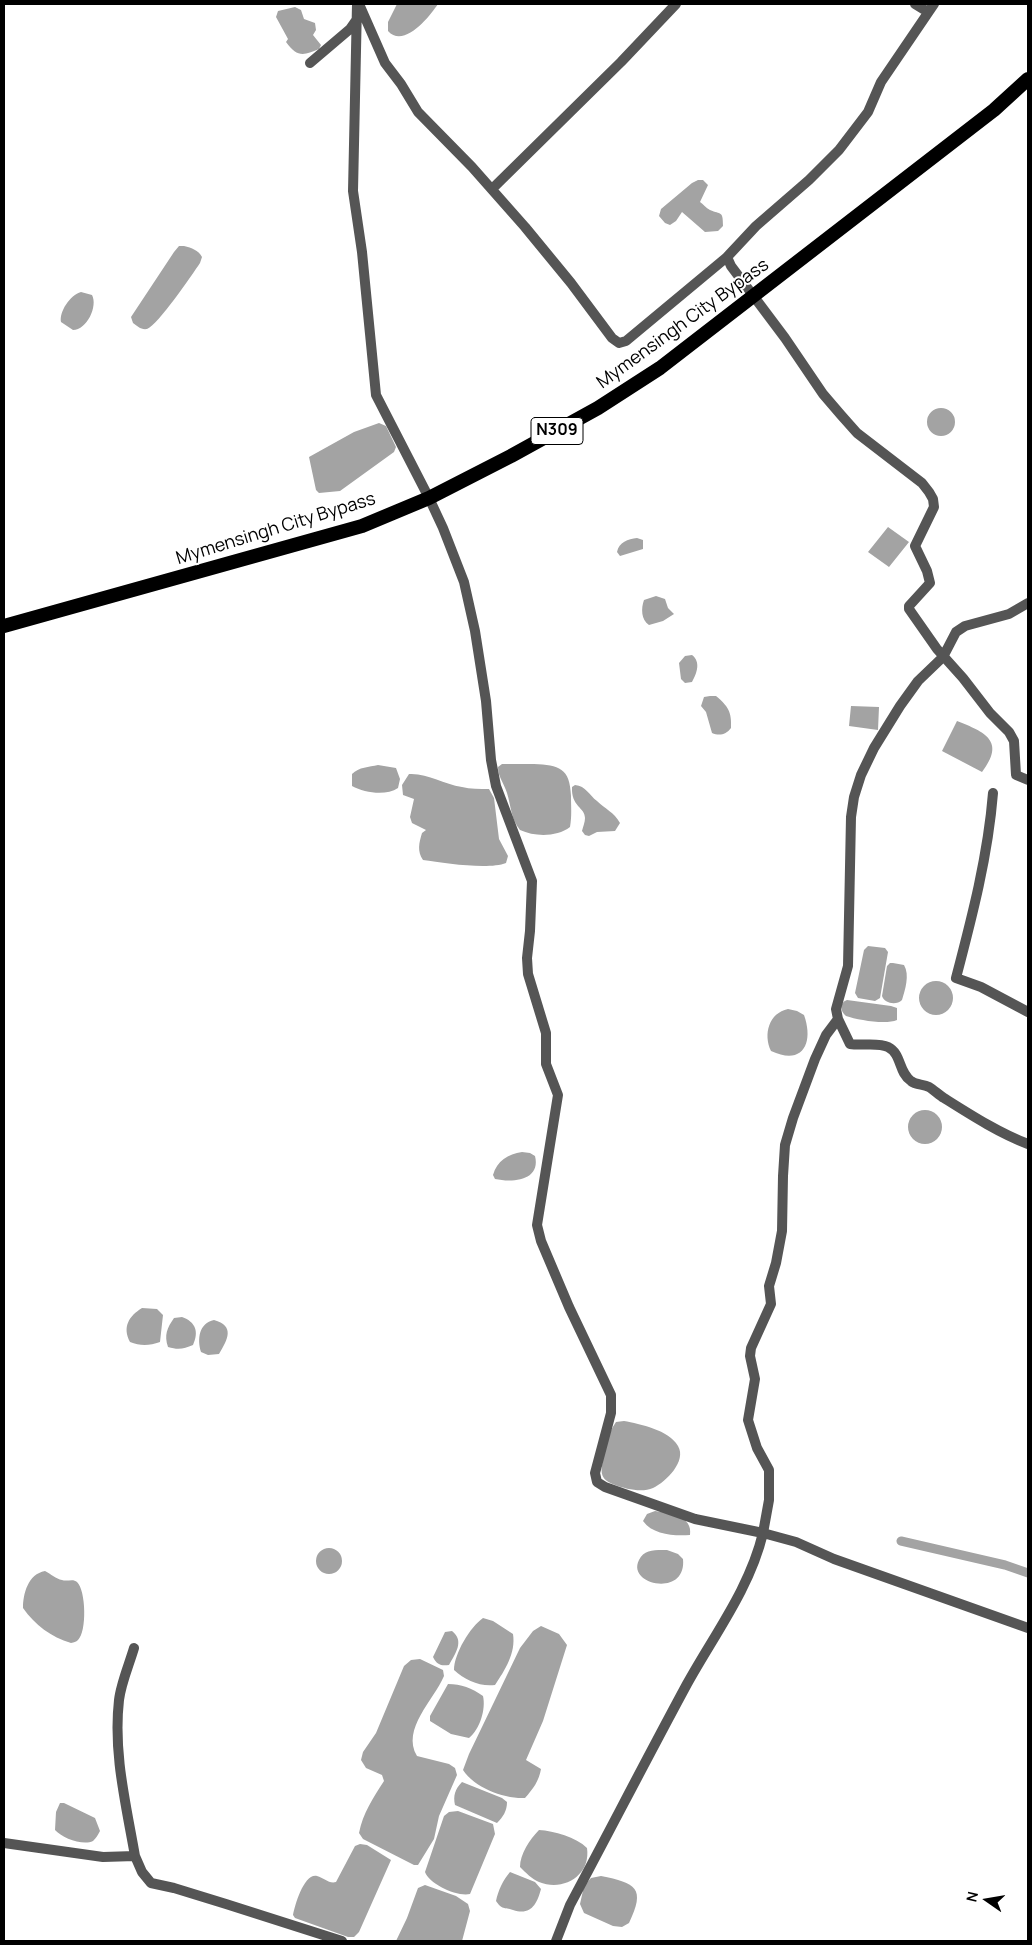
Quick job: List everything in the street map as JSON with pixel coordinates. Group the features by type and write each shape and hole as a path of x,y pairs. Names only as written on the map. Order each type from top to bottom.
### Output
{"highway":[{"name":"Mymensingh City Bypass","path":"4,626 362,526 429,498 598,408 660,368 755,296 994,110 1028,79"}],"street":[{"path":"358,4 353,191 362,252 376,396 429,498 464,582 477,639 486,701 490,760 507,816 532,881 527,958 528,974 546,1033 546,1064 558,1095 537,1225 540,1241 569,1308 611,1395 611,1413 595,1473 597,1482 605,1487 695,1519 796,1542 834,1559 1028,1628"},
{"path":"358,4 385,63 401,84 418,112 492,189 571,283 612,338 619,343 626,341 727,257 756,226 810,180 839,150 868,112 881,82 931,8 915,4"},
{"path":"492,189 621,62 676,4"},
{"path":"310,63 350,29 357,19"},
{"path":"727,257 731,266 786,338 812,379 840,415 877,450 922,482 933,499 934,507 915,546 927,571 930,583 909,606 909,609 943,657 963,678 990,713 1009,732 1014,741 1016,775 1028,780"},
{"path":"1028,604 1002,617 961,627 956,632 943,657 918,681 900,706 874,748 856,789 850,827 848,966 845,980 837,999 836,1009 838,1019 850,1044 889,1047 895,1052 903,1074 912,1082 928,1086 964,1110 1028,1144"},
{"path":"993,793 991,824 974,909 956,978 981,987 1028,1012"},
{"path":"556,1941 570,1905 688,1683 727,1617 758,1553 769,1500 769,1470 757,1448 748,1420 755,1379 750,1356 751,1348 772,1304 769,1286 776,1263 782,1231 785,1145 815,1059 826,1035 838,1019"},
{"path":"134,1648 119,1699 118,1748 124,1799 135,1856 142,1872 151,1883 226,1904 342,1941"},
{"path":"4,1843 103,1856 135,1856"}],"shaded area":[{"path":"397,4 438,4 416,29 409,34 394,36 388,31 388,22"},
{"path":"295,7 301,10 304,19 315,23 316,30 313,35 321,45 319,49 301,54 297,53 286,42 288,39 276,17 278,11"},
{"path":"698,180 703,180 708,185 700,202 723,217 723,226 718,231 705,232 682,212 676,221 670,225 665,223 659,216 661,209"},
{"path":"179,246 184,246 199,253 202,257 200,263 159,319 147,329 139,328 133,323 131,317 174,252"},
{"path":"81,292 92,295 94,305 87,322 78,329 73,330 61,322 61,318 69,300"},
{"path":"941,408 951,412 955,422 951,432 941,436 931,432 927,422 931,412"},
{"path":"379,423 386,426 396,447 394,452 340,491 319,493 316,490 309,457 354,432"},
{"path":"888,527 909,542 889,567 868,552"},
{"path":"637,538 643,540 643,549 620,556 617,552 622,543"},
{"path":"656,596 665,599 668,608 674,614 663,621 649,625 643,617 643,603 644,600"},
{"path":"692,655 697,664 697,671 692,682 685,683 681,679 679,663 685,656"},
{"path":"716,696 730,713 731,728 720,735 712,733 706,712 701,706 704,697"},
{"path":"851,706 879,707 878,730 849,726"},
{"path":"957,721 984,734 992,745 989,761 982,772 942,751"},
{"path":"502,764 550,765 562,770 568,779 570,787 570,827 559,833 546,835 532,834 520,830 513,817 507,793 499,774 498,767"},
{"path":"378,765 396,768 400,779 398,788 388,792 375,793 352,786 352,774 358,770"},
{"path":"409,774 423,775 465,788 489,789 494,798 499,839 508,856 506,863 477,866 423,860 419,844 422,833 426,830 412,823 410,817 414,799 403,795 402,785"},
{"path":"575,785 585,789 615,816 620,823 615,831 597,832 589,836 585,835 582,831 585,820 584,814 572,794 572,787"},
{"path":"868,946 885,948 888,952 880,998 875,1001 858,998 855,993 864,950"},
{"path":"893,963 904,965 907,978 902,1000 897,1003 888,1002 882,996 887,966"},
{"path":"936,981 943,982 948,986 952,991 952,1005 948,1010 943,1014 936,1015 929,1014 924,1010 920,1005 919,998 920,991 924,986 929,982"},
{"path":"844,1001 897,1008 897,1020 879,1022 846,1016 842,1012 841,1007"},
{"path":"788,1009 804,1015 808,1035 803,1049 798,1054 791,1056 771,1051 768,1038 769,1025 772,1020 781,1011"},
{"path":"925,1110 937,1115 942,1127 937,1139 925,1144 913,1139 908,1127 913,1115"},
{"path":"522,1152 535,1156 536,1164 530,1175 518,1180 495,1179 493,1175 500,1162 512,1154"},
{"path":"142,1308 157,1309 163,1315 160,1342 145,1345 130,1342 127,1331 128,1322"},
{"path":"182,1317 187,1319 195,1328 196,1336 193,1345 181,1349 168,1347 166,1335 168,1328 174,1318"},
{"path":"214,1320 225,1326 228,1334 219,1354 208,1355 201,1352 199,1337 205,1324"},
{"path":"624,1421 661,1432 674,1440 678,1446 680,1458 674,1470 664,1481 653,1488 634,1490 624,1488 608,1482 603,1476 603,1461 608,1437 616,1422"},
{"path":"655,1511 673,1514 684,1520 690,1529 690,1535 671,1535 658,1532 647,1526 643,1521 647,1514"},
{"path":"329,1548 338,1552 342,1561 338,1570 329,1574 320,1570 316,1561 320,1552"},
{"path":"667,1550 678,1554 683,1559 682,1571 676,1579 658,1584 648,1581 641,1576 637,1569 641,1556 651,1551"},
{"path":"45,1571 56,1578 75,1581 80,1586 84,1602 84,1620 81,1636 76,1642 71,1643 50,1634 38,1625 23,1608 25,1591 28,1585 34,1576"},
{"path":"483,1618 493,1621 513,1634 511,1655 495,1685 473,1682 454,1670 457,1656 464,1641"},
{"path":"541,1626 559,1634 567,1645 543,1721 526,1760 541,1769 539,1777 525,1798 508,1797 482,1787 463,1770 520,1648 533,1631"},
{"path":"452,1631 458,1639 458,1648 449,1665 440,1664 433,1657 445,1632"},
{"path":"420,1659 443,1670 444,1676 416,1725 413,1735 413,1746 417,1756 449,1764 455,1768 457,1775 439,1816 434,1839 418,1865 414,1865 363,1839 359,1833 366,1812 384,1781 382,1775 366,1768 361,1760 363,1752 376,1733 404,1666 411,1660"},
{"path":"448,1684 466,1687 483,1696 484,1707 481,1718 469,1738 451,1734 430,1721 430,1716"},
{"path":"462,1782 502,1798 507,1802 504,1814 497,1823 455,1805 455,1793"},
{"path":"60,1803 64,1803 95,1818 100,1831 93,1841 84,1843 73,1840 62,1836 55,1830 56,1812"},
{"path":"458,1811 493,1824 495,1834 470,1894 458,1894 444,1889 432,1881 425,1872 444,1816 449,1812"},
{"path":"539,1830 564,1835 587,1848 585,1866 574,1879 558,1885 548,1885 534,1879 520,1867 526,1847"},
{"path":"360,1844 367,1845 391,1860 359,1932 354,1937 348,1937 295,1918 293,1915 298,1897 308,1879 312,1876 317,1876 329,1882 336,1882 355,1846"},
{"path":"510,1872 535,1882 541,1889 535,1904 529,1910 519,1911 503,1908 496,1901 501,1886"},
{"path":"601,1876 623,1881 634,1889 637,1895 637,1902 629,1923 622,1927 613,1926 584,1913 580,1904 584,1886 591,1878"},
{"path":"425,1885 456,1896 468,1904 470,1911 462,1941 396,1941 418,1888"}],"waterway":[{"path":"901,1541 1005,1565 1028,1573"}]}
